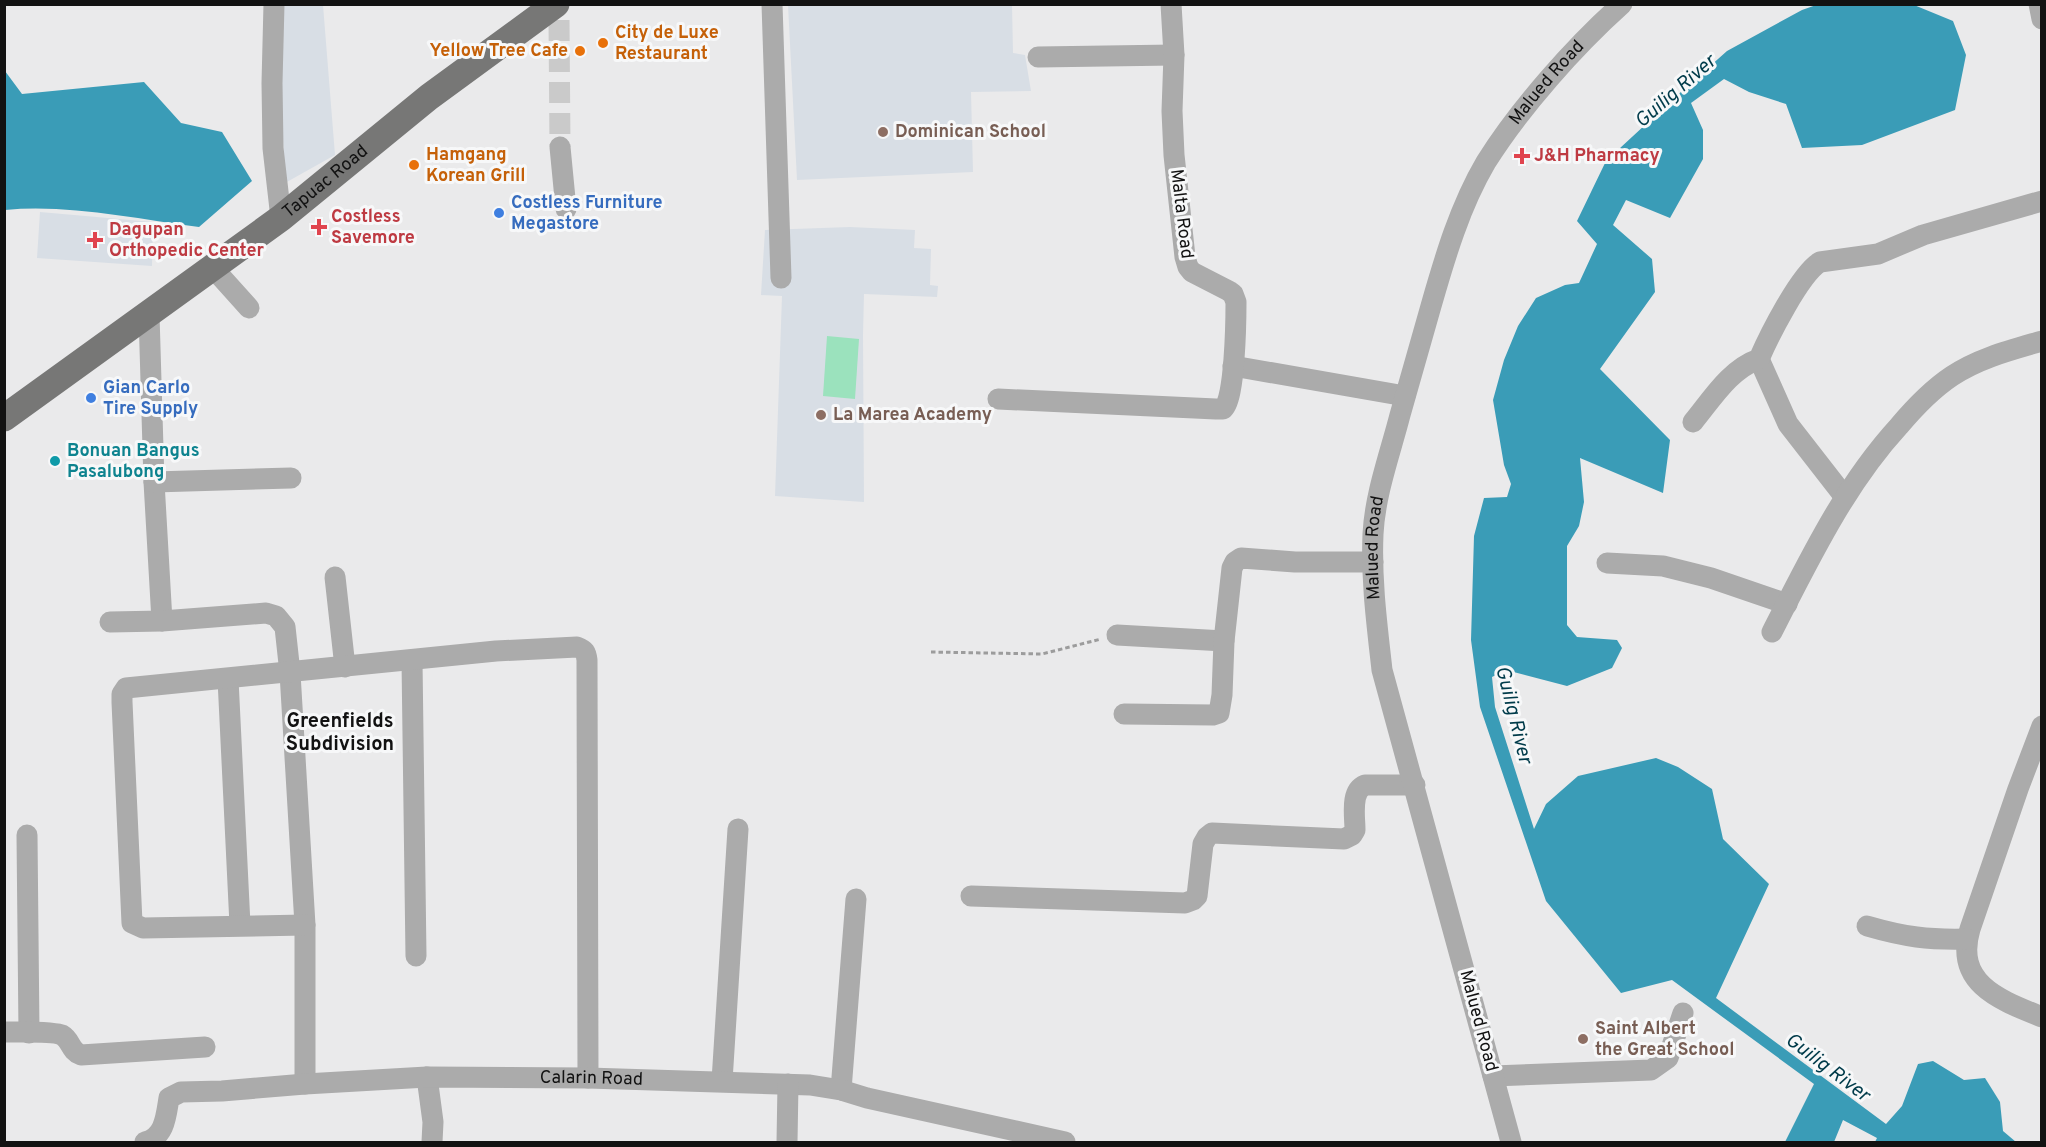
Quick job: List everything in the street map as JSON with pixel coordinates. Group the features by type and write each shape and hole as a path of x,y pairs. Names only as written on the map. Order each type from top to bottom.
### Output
{"main road":[{"name":"Tapuac Road","path":"4,418 282,218 429,97 556,10"}],"street":[{"path":"274,4 273,148 282,218"},
{"path":"772,4 780,278"},
{"name":"Malta Road","path":"1171,4 1174,56 1172,111 1174,155 1185,257 1192,272 1233,294 1236,310 1233,366"},
{"name":"Malued Road","path":"1511,1143 1382,670 1376,616 1373,532 1379,496 1405,396 1452,237 1485,164 1516,118 1575,51 1622,4"},
{"path":"2039,4 2042,19"},
{"path":"1038,57 1174,56"},
{"path":"560,147 566,209"},
{"path":"1693,422 1735,372 1746,363 1758,359 1770,334 1813,266 1820,262 1878,254 1923,235 2042,201"},
{"path":"214,269 249,308"},
{"path":"149,314 154,482 162,621"},
{"path":"1772,632 1844,496 1880,446 1924,397 1953,375 1983,360 2042,341"},
{"path":"1758,359 1788,424 1844,496"},
{"path":"998,399 1223,409 1229,403 1233,366 1405,396"},
{"path":"154,482 291,478"},
{"path":"1124,714 1213,715 1219,713 1232,568 1241,558 1296,562 1373,562"},
{"path":"1607,563 1663,566 1711,578 1787,604"},
{"path":"335,576 345,667"},
{"path":"110,622 162,621 266,613 276,616 285,627 290,673 305,925 305,1084"},
{"path":"1117,635 1224,641"},
{"path":"305,925 143,928 132,923 122,694 126,688 496,651 577,647 586,652 588,1078"},
{"path":"412,661 416,956"},
{"path":"228,679 240,926"},
{"path":"2042,726 1967,939 1966,957 1969,968 1989,992 2003,1001 2042,1017"},
{"path":"971,896 1185,903 1197,896 1203,844 1212,833 1344,839 1352,835 1355,830 1355,795 1360,787 1365,785 1415,785"},
{"path":"722,1081 738,829"},
{"path":"27,835 29,1033"},
{"path":"841,1090 856,899"},
{"path":"1867,926 1903,937 1939,940 1967,939"},
{"path":"1493,1076 1651,1070 1668,1058 1683,1013"},
{"path":"4,1032 58,1034 81,1055 205,1047"},
{"path":"428,1077 433,1122 432,1143"},
{"name":"Calarin Road","path":"145,1143 153,1140 162,1130 169,1098 181,1092 428,1077 588,1078 788,1084 841,1090 1065,1143"},
{"path":"787,1143 788,1084"}],"path":[{"path":"931,652 1042,654 1117,635"}],"shaded area":[{"path":"277,5 323,5 335,155 285,183"},
{"name":"Dominican School","path":"788,5 1012,5 1013,53 1025,55 1031,91 971,92 973,172 797,180"},
{"name":"Dagupan Orthopedic Center","path":"40,212 153,222 152,266 37,258"},
{"name":"La Marea Academy","path":"850,227 915,230 914,248 931,249 930,285 938,286 937,297 864,294 864,502 775,496 782,296 761,295 765,230"}],"green space":[{"path":"827,336 859,339 855,399 823,396"}],"water":[{"path":"1819,4 1914,5 1953,21 1966,55 1955,110 1862,145 1802,148 1786,104 1749,92 1724,79 1691,103 1703,130 1703,159 1670,218 1626,200 1613,225 1652,259 1655,292 1600,369 1670,440 1663,493 1580,458 1584,502 1579,526 1567,546 1567,625 1577,637 1617,640 1622,648 1612,668 1567,686 1506,670 1492,677 1495,707 1534,829 1546,804 1578,776 1656,758 1678,767 1712,789 1723,839 1769,884 1716,998 1886,1124 1902,1106 1918,1064 1933,1061 1964,1080 1985,1078 2000,1102 2003,1131 2016,1142 1875,1142 1877,1138 1843,1120 1834,1142 1785,1142 1814,1084 1672,980 1621,993 1546,901 1480,707 1471,640 1474,536 1484,498 1507,497 1511,484 1504,465 1493,400 1504,360 1518,326 1536,298 1565,285 1579,283 1597,244 1577,221 1606,161 1727,51 1802,10"},
{"path":"5,71 22,94 144,82 181,123 222,132 252,181 199,227 78,211 5,210"}],"tunnel":[{"path":"559,20 560,147"}],"place":[{"name":"City de Luxe Restaurant","path":"603,43"},
{"name":"Yellow Tree Cafe","path":"580,51"},
{"name":"Dominican School","path":"883,132"},
{"name":"J&H Pharmacy","path":"1522,156"},
{"name":"Hamgang Korean Grill","path":"414,165"},
{"name":"Costless Furniture Megastore","path":"499,213"},
{"name":"Costless Savemore","path":"319,227"},
{"name":"Dagupan Orthopedic Center","path":"95,240"},
{"name":"Gian Carlo Tire Supply","path":"91,398"},
{"name":"La Marea Academy","path":"821,415"},
{"name":"Bonuan Bangus Pasalubong","path":"55,461"},
{"name":"Saint Albert the Great School","path":"1583,1039"}],"district":[{"name":"Greenfields Subdivision","path":"340,734"}],"water label":[{"name":"Guilig River","path":"1676,92"},
{"name":"Guilig River","path":"1513,715"},
{"name":"Guilig River","path":"1827,1068"}]}
